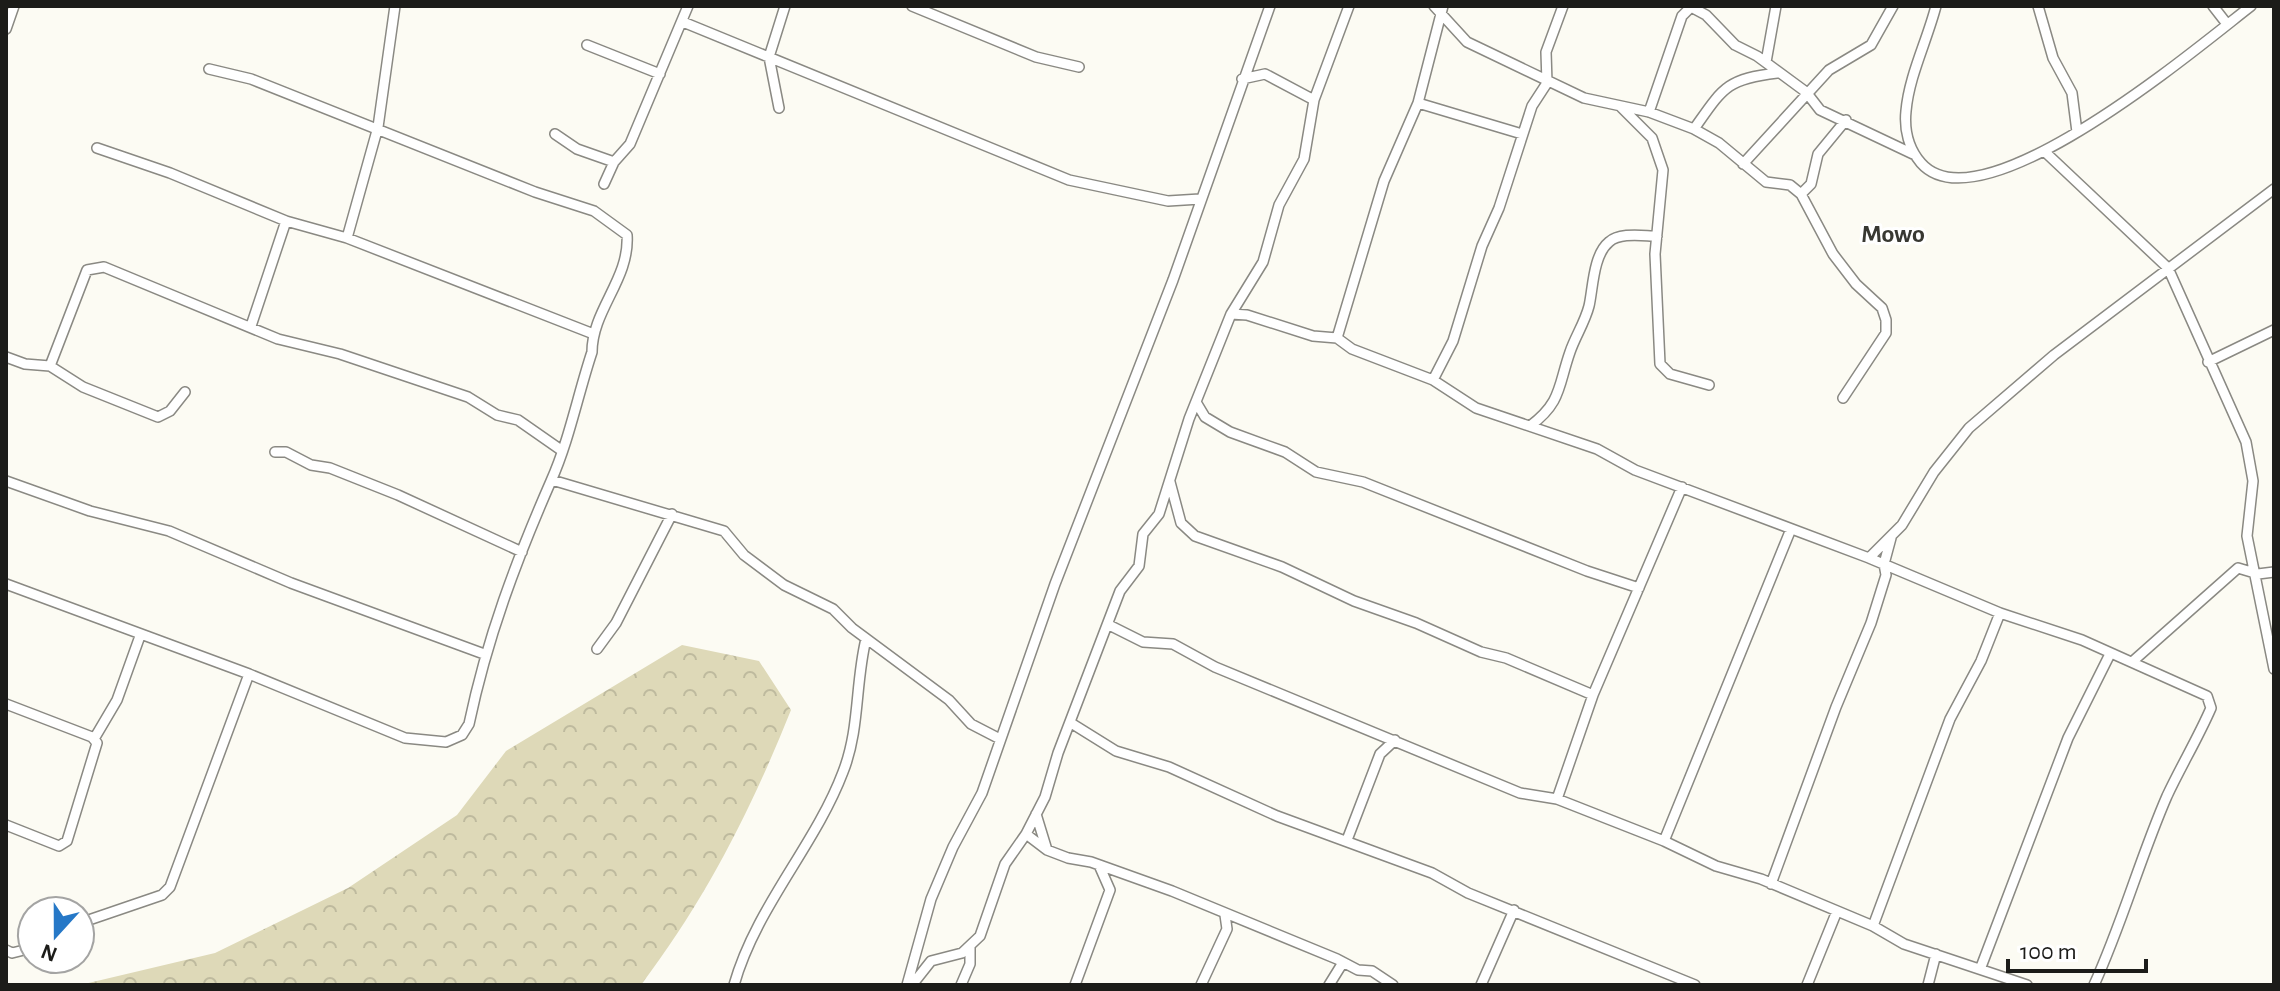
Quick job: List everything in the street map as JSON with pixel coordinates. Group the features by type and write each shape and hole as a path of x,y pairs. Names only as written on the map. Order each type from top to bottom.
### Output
{"street":[{"path":"6,29 14,6"},
{"path":"347,238 378,127 395,6"},
{"path":"604,184 614,162 630,144 688,6"},
{"path":"779,108 769,57 785,6"},
{"path":"912,6 1036,57 1079,67"},
{"path":"910,985 931,899 953,847 982,793 1270,6"},
{"path":"961,985 970,964 970,947 989,918 1010,854 1026,834 1036,814 1120,591 1139,566 1143,534 1159,514 1189,419 1231,314 1263,262 1279,205 1304,159 1314,100 1349,6"},
{"path":"1434,6 1442,11 1467,42 1536,72 1547,83 1584,98 1649,112 1694,129 1766,182 1790,185 1801,194 1833,254 1882,308 1886,320 1886,333 1843,398"},
{"path":"1433,380 1453,341 1482,246 1499,208 1532,106 1547,83 1546,52 1563,6"},
{"path":"1766,62 1776,6"},
{"path":"1743,164 1829,70 1871,45 1893,6"},
{"path":"1913,154 1905,113 1936,6"},
{"path":"2038,6 2053,58 2072,93 2077,132"},
{"path":"2213,6 2227,24"},
{"path":"1649,112 1682,16 1691,7 1706,15 1735,45 1766,62 1806,92 1809,100 1820,110 1913,154 1926,168 1940,176 1960,178 2009,169 2077,132 2142,89 2251,6"},
{"path":"1337,338 1384,181 1418,103 1442,11"},
{"path":"683,22 1069,180 1168,201 1200,199"},
{"path":"587,45 660,74"},
{"path":"6,584 249,674 405,738 446,742 462,735 469,724 484,654 539,503 552,480 592,352 591,333 613,294 628,249 627,235 594,211 535,192 251,79 209,69"},
{"path":"1694,129 1715,98 1734,82 1777,73"},
{"path":"1242,79 1265,74 1314,100"},
{"path":"1418,103 1522,134"},
{"path":"1620,106 1652,138 1660,153 1663,185 1657,236 1660,364 1670,374 1709,385"},
{"path":"1801,194 1811,184 1818,154 1846,120"},
{"path":"555,134 577,149 614,162"},
{"path":"97,148 170,173 286,221 347,238 591,333"},
{"path":"2044,151 2168,268 2252,462 2247,536 2274,669"},
{"path":"1869,558 1892,536 1934,472 1969,428 2054,355 2274,189"},
{"path":"251,326 286,221"},
{"path":"1530,426 1545,415 1563,384 1571,350 1589,306 1592,278 1605,246 1622,237 1657,236"},
{"path":"50,366 87,270 104,267 301,346 340,354 447,388 497,415 518,420 561,450"},
{"path":"1238,303 1247,315"},
{"path":"1231,314 1247,315 1300,333 1337,338 1352,349 1433,380 1476,408 1597,449 1635,470 1869,558 2000,613 2082,640 2200,691 2211,701 2211,708 2167,797 2116,928 2110,953 2094,985"},
{"path":"2208,362 2274,330"},
{"path":"6,357 25,364 50,366 83,387 158,417 170,411 185,392"},
{"path":"1196,402 1205,417 1230,432 1285,452 1316,472 1363,482 1587,571 1639,588"},
{"path":"1545,415 1548,434"},
{"path":"1189,419 1205,417"},
{"path":"275,452 286,452 311,465 330,468 398,495 522,552"},
{"path":"552,480 724,531 744,555 784,585 833,609 866,639 949,700 971,724 1000,739"},
{"path":"6,481 90,511 169,531 291,583 484,654"},
{"path":"1169,481 1181,523 1195,536 1282,567 1354,601 1416,623 1481,652 1506,658 1593,695"},
{"path":"1557,799 1593,695 1682,487"},
{"path":"597,649 616,623 672,514"},
{"path":"1664,841 1791,529"},
{"path":"1771,884 1836,707 1871,623 1886,575 1884,564 1892,536"},
{"path":"2132,662 2238,568 2258,574 2274,572"},
{"path":"1873,926 1950,719 1981,661 2000,613"},
{"path":"1109,625 1143,642 1173,644 1215,667 1520,793 1557,799 1664,841 1716,866 1771,884 1873,926 1904,944 1981,967 2027,985"},
{"path":"94,739 117,700 140,636"},
{"path":"734,985 776,892 843,772 854,735 860,664 866,639"},
{"path":"1981,967 2068,738 2110,654"},
{"path":"96,918 162,895 170,887 249,674"},
{"path":"6,704 94,739 97,743 67,841 59,846 6,825"},
{"path":"1071,723 1116,751 1169,767 1277,816 1347,840 1601,949 1631,956 1645,966 1695,985"},
{"path":"1347,840 1380,754 1395,740"},
{"path":"1036,814 1047,850"},
{"path":"1026,834 1047,850 1099,865 1337,959 1342,964 1372,971 1393,985"},
{"path":"1075,985 1110,890 1099,865"},
{"path":"1110,890 1137,880"},
{"path":"1481,985 1514,910"},
{"path":"1807,985 1837,911"},
{"path":"1201,985 1227,929 1225,915"},
{"path":"1227,929 1240,922"},
{"path":"910,985 931,961 970,947"},
{"path":"1928,985 1936,954"},
{"path":"1329,985 1342,964"},
{"path":"912,967 920,976"}],"green space":[{"path":"682,645 759,661 791,710 760,783 725,853 686,920 641,985 80,985 215,953 348,888 457,815 506,751"}],"district":[{"name":"Mowo","path":"1893,234"}]}
